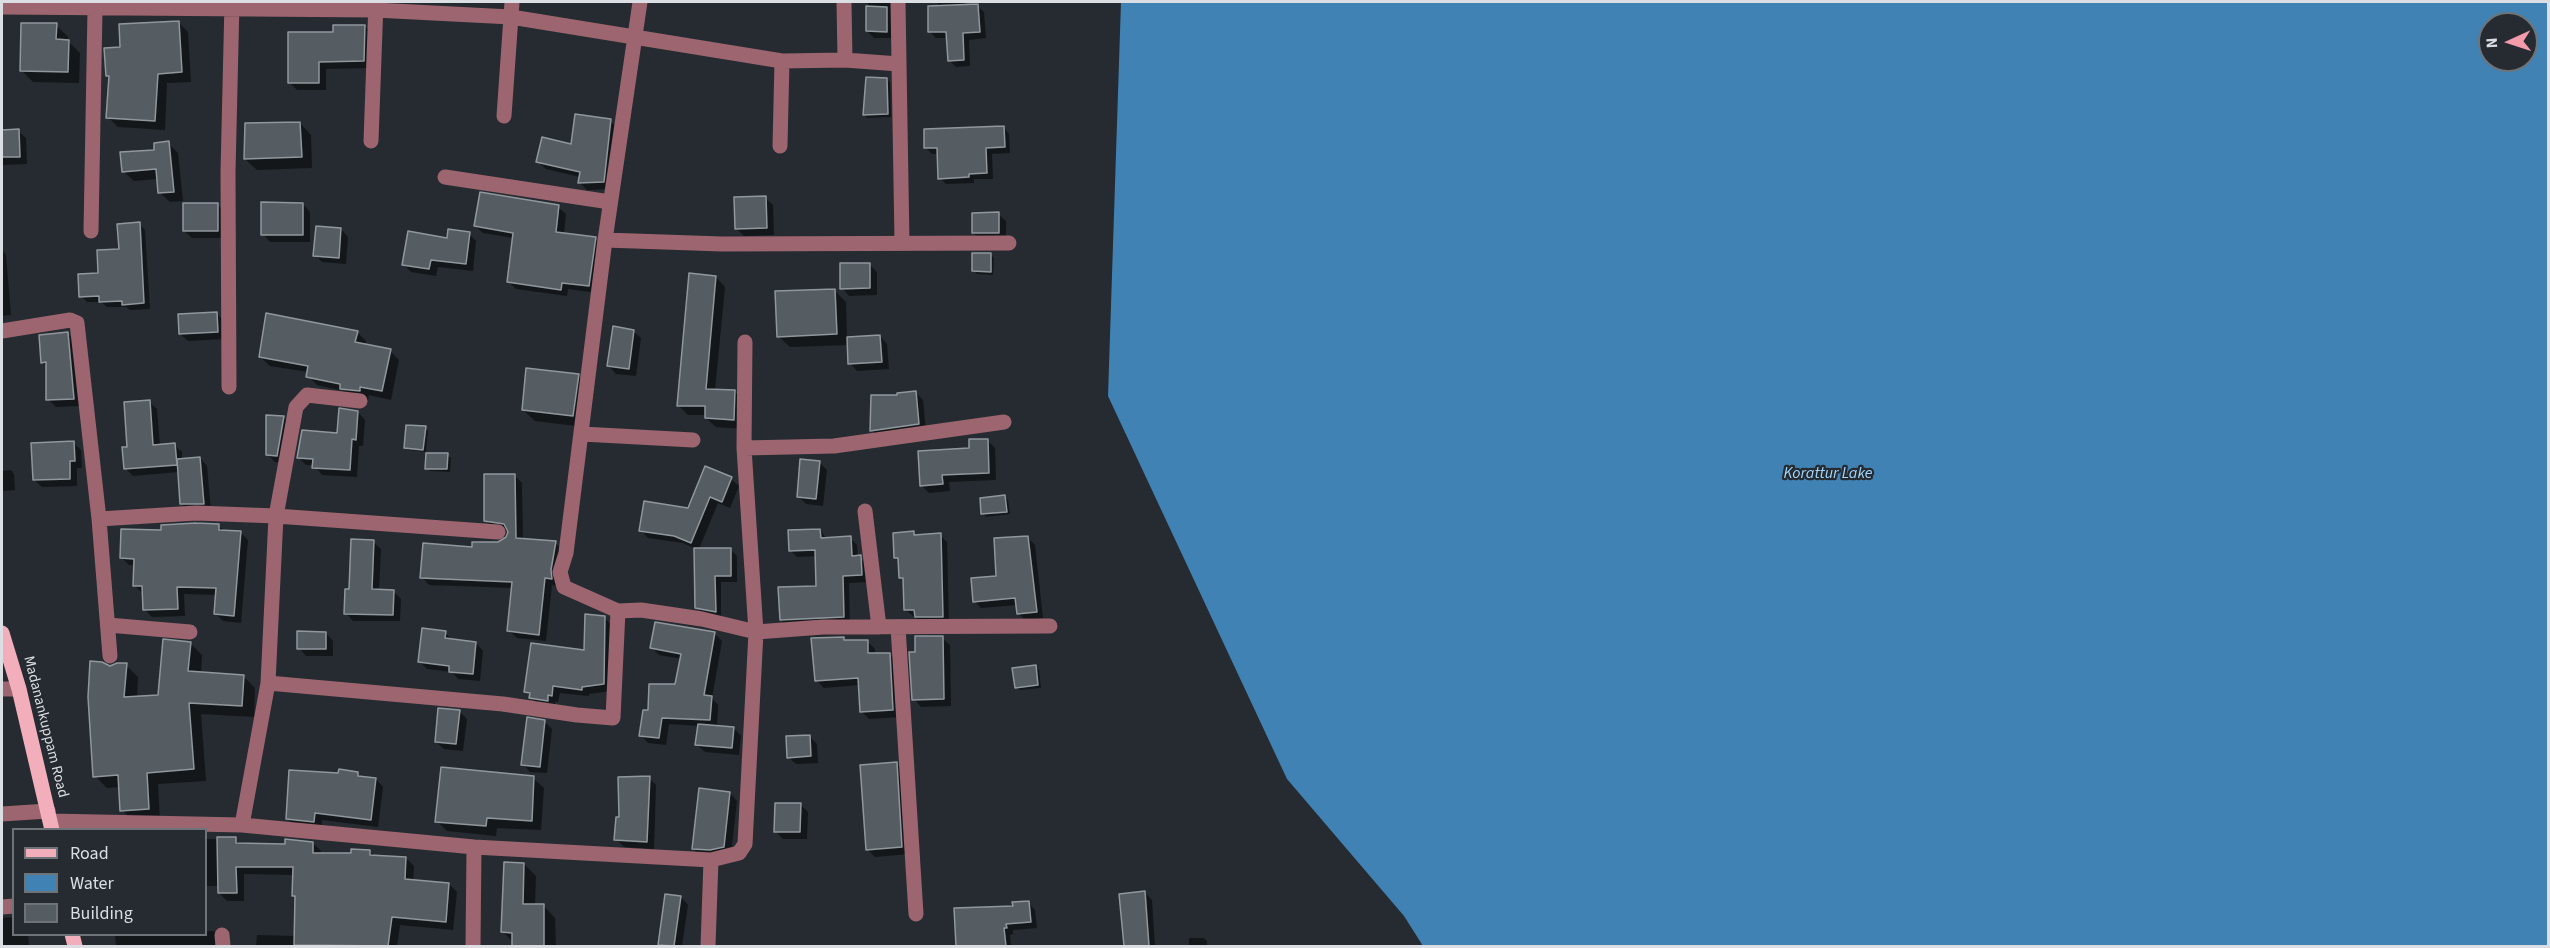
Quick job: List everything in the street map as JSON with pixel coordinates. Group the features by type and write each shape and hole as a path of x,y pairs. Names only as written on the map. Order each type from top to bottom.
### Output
{"main road":[{"name":"Madanankuppam Road","path":"2,634 19,689 50,821"}],"street":[{"path":"639,2 610,202 566,553 560,572 564,587 618,611 641,610 692,618 756,633 823,627 1050,626"},
{"path":"844,2 845,60"},
{"path":"898,2 902,243"},
{"path":"2,7 95,9 232,5 512,9 635,37 782,61 845,60 899,64"},
{"path":"229,387 228,172 232,5"},
{"path":"371,141 375,6"},
{"path":"91,231 95,9"},
{"path":"504,116 512,9"},
{"path":"780,146 782,61"},
{"path":"445,177 610,202"},
{"path":"605,240 722,244 1009,243"},
{"path":"2,331 70,320 77,324 99,519 110,656"},
{"path":"2,814 50,821 242,825 474,847 711,860 739,853 745,844 756,633 744,448 745,342"},
{"path":"242,825 268,683 276,516 296,407 307,395 360,400"},
{"path":"744,448 834,446 1004,422"},
{"path":"582,434 693,440"},
{"path":"865,511 879,627"},
{"path":"99,519 196,513 276,516 498,532"},
{"path":"268,683 503,704 613,718 618,611"},
{"path":"108,625 190,632"},
{"path":"898,627 916,914"},
{"path":"2,689 19,689"},
{"path":"472,946 474,847"},
{"path":"708,946 711,860"}],"water":[{"name":"Korattur Lake","path":"1121,2 2548,2 2548,946 1423,946 1404,916 1287,779 1108,396"}],"building":[{"path":"978,4 980,32 963,33 964,60 948,61 946,32 928,32 928,6"},
{"path":"866,6 887,7 887,32 866,31"},
{"path":"179,21 182,72 158,74 155,121 106,118 109,76 106,76 104,48 120,47 119,24"},
{"path":"21,23 57,23 56,39 69,40 68,72 20,71"},
{"path":"333,25 365,25 364,61 319,62 319,83 288,83 288,32 333,32"},
{"path":"866,77 887,78 888,114 863,115"},
{"path":"575,114 611,119 604,182 578,183 580,172 536,162 542,137 571,144"},
{"path":"300,122 302,157 244,159 245,123"},
{"path":"1004,126 1005,147 986,148 987,173 938,179 937,148 924,148 924,129"},
{"path":"19,129 20,157 2,157 2,130"},
{"path":"169,141 174,192 158,193 156,169 122,172 120,152 154,150 154,143"},
{"path":"480,192 559,205 556,232 596,237 589,286 562,283 561,290 507,282 513,233 474,226"},
{"path":"766,196 767,228 735,229 734,197"},
{"path":"261,202 303,203 303,235 261,235"},
{"path":"183,203 218,203 218,231 183,231"},
{"path":"999,212 999,233 972,233 972,213"},
{"path":"140,222 144,303 122,305 122,301 99,302 99,296 79,297 78,274 98,273 97,250 119,249 117,224"},
{"path":"316,226 341,228 339,258 313,256"},
{"path":"448,229 470,232 466,264 431,260 429,269 402,265 408,231 447,238"},
{"path":"972,253 991,253 991,272 972,271"},
{"path":"840,263 870,263 870,288 840,289"},
{"path":"689,273 716,276 706,389 735,390 734,420 705,418 705,406 677,406"},
{"path":"835,289 837,334 777,337 775,291"},
{"path":"217,312 218,332 179,334 178,314"},
{"path":"266,313 358,331 355,342 391,349 382,391 360,387 360,391 340,389 340,384 306,377 308,366 259,357"},
{"path":"613,326 634,330 629,369 607,366"},
{"path":"68,332 74,399 46,400 46,362 41,363 39,335"},
{"path":"880,335 882,362 848,364 847,337"},
{"path":"526,368 579,374 573,416 522,410"},
{"path":"916,391 919,424 870,431 871,395 897,395 897,393"},
{"path":"150,400 153,445 175,443 177,465 124,469 122,447 127,447 124,402"},
{"path":"339,408 358,411 356,440 352,439 350,470 312,468 313,459 297,458 302,430 337,433"},
{"path":"266,415 284,416 277,456 266,455"},
{"path":"406,425 426,426 423,450 404,448"},
{"path":"969,439 988,439 989,473 942,475 943,484 920,486 918,451 969,448"},
{"path":"74,441 75,461 70,461 70,479 33,480 31,443"},
{"path":"426,453 448,453 447,469 425,469"},
{"path":"200,457 204,504 180,504 177,459"},
{"path":"800,459 820,461 816,499 797,497"},
{"path":"705,466 732,477 722,502 710,497 691,543 674,536 639,531 644,501 688,508"},
{"path":"484,474 515,474 516,538 556,541 551,570 552,579 545,578 539,635 507,631 512,582 420,578 423,543 472,547 472,542 498,542 506,537 508,532 504,524 484,521"},
{"path":"1005,495 1007,512 981,514 980,498"},
{"path":"219,524 219,530 241,531 234,616 214,614 216,588 177,587 178,609 143,610 142,586 133,586 134,559 120,558 121,529 161,530 161,525"},
{"path":"820,529 821,538 851,536 852,556 861,555 862,575 843,576 844,617 780,620 778,587 816,586 815,550 789,551 788,530"},
{"path":"914,531 914,535 941,533 943,617 915,617 914,610 904,610 903,578 899,578 898,558 894,558 893,533"},
{"path":"1028,536 1037,612 1017,614 1015,598 973,602 971,578 996,576 994,538"},
{"path":"351,539 374,540 372,589 394,590 393,615 344,614 345,589 349,589"},
{"path":"694,548 731,548 731,576 715,576 716,612 695,608"},
{"path":"585,614 605,616 604,684 582,687 582,690 553,686 552,696 548,695 548,701 529,698 530,693 524,692 531,643 584,650"},
{"path":"655,622 715,632 704,695 712,696 710,720 662,718 659,738 639,736 643,710 648,710 649,684 675,684 681,654 650,648"},
{"path":"422,628 446,631 445,638 476,642 473,674 449,672 449,666 418,662"},
{"path":"297,631 326,632 326,649 297,649"},
{"path":"915,636 943,636 944,699 912,700 909,652 915,652"},
{"path":"844,637 844,640 868,640 868,653 890,653 893,710 860,712 858,678 815,681 811,638"},
{"path":"163,639 191,642 188,671 244,675 242,706 189,703 194,769 147,773 149,809 120,811 118,775 93,777 88,697 90,661 102,662 110,666 127,663 124,697 158,695"},
{"path":"1036,665 1038,685 1015,688 1012,668"},
{"path":"438,708 460,710 456,744 435,742"},
{"path":"527,717 545,720 540,767 521,765"},
{"path":"698,724 734,727 732,748 695,745"},
{"path":"810,735 811,756 787,758 786,736"},
{"path":"897,762 902,847 866,850 860,765"},
{"path":"441,767 534,776 532,821 487,818 486,826 435,822"},
{"path":"339,769 358,772 358,776 376,778 371,820 315,813 314,822 286,819 289,770 338,773"},
{"path":"650,776 647,842 614,840 616,817 619,817 618,777"},
{"path":"699,788 730,792 724,847 710,850 692,849"},
{"path":"775,803 801,803 800,832 774,832"},
{"path":"217,837 236,837 236,843 285,844 285,839 313,842 313,853 351,853 351,849 370,850 370,855 406,857 405,879 449,883 446,922 392,917 388,946 294,945 293,867 236,867 237,893 218,893"},
{"path":"504,862 524,863 523,904 544,904 544,946 512,946 512,933 501,932"},
{"path":"1145,891 1149,946 1124,946 1119,894"},
{"path":"665,894 681,896 674,946 658,945"},
{"path":"1029,901 1031,922 1006,924 1007,928 1004,928 1006,946 956,946 954,908 1013,906 1012,902"}]}
